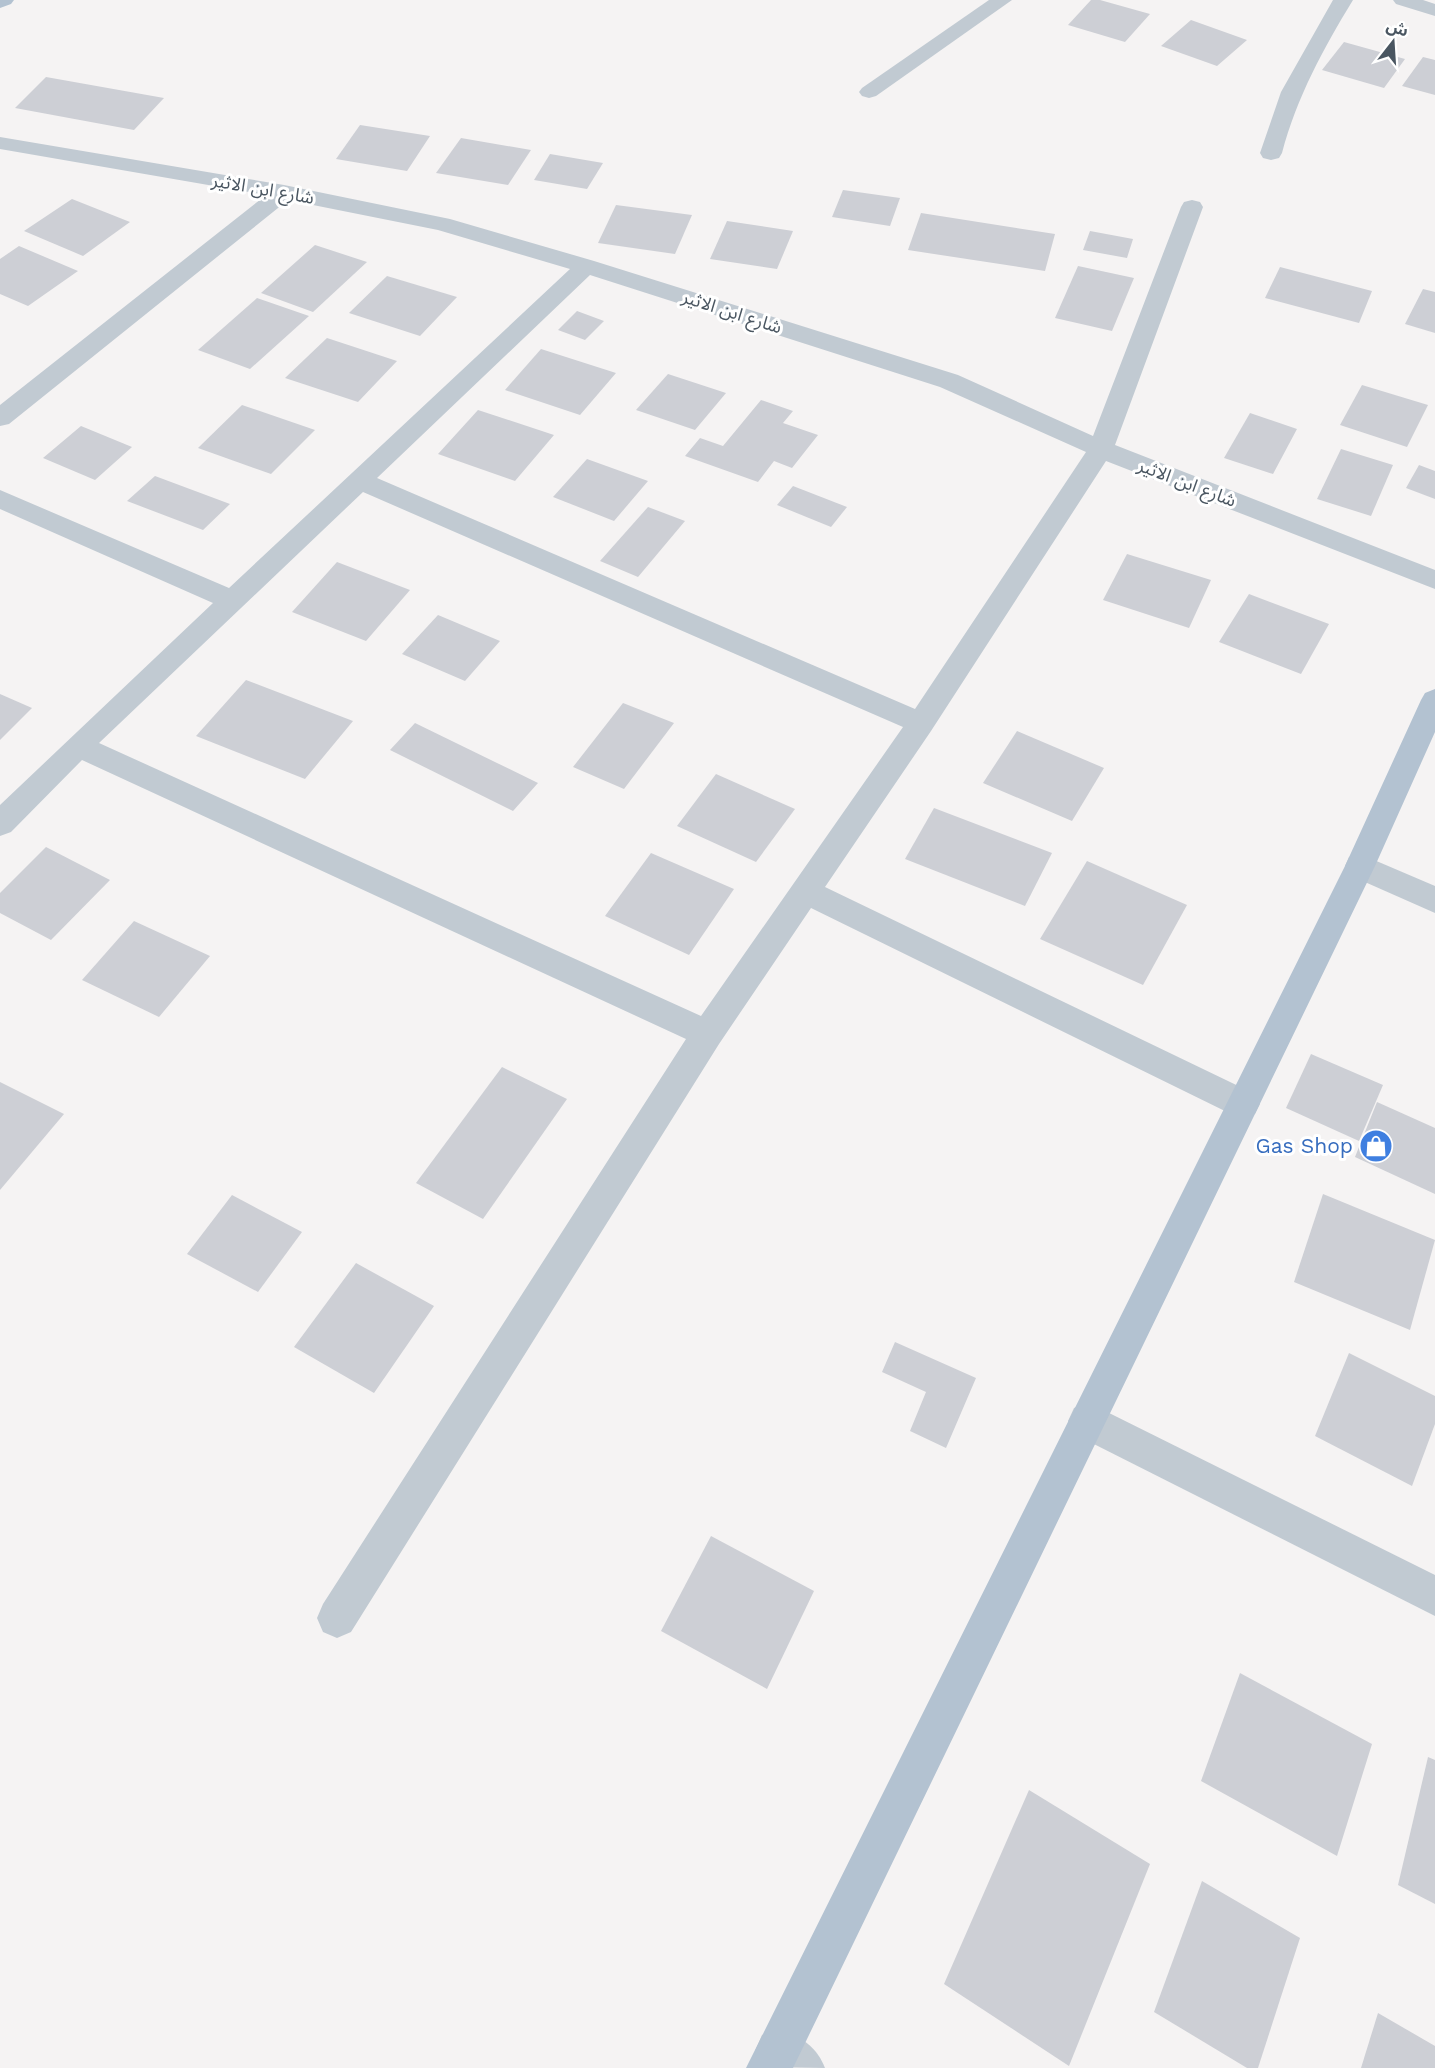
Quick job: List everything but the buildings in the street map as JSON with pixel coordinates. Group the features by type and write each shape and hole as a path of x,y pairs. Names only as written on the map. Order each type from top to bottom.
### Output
{"main road":[{"path":"783,2063 1088,1421 1360,866 1435,700"}],"street":[{"path":"869,92 1002,0"},
{"path":"1271,153 1280,117 1300,69 1343,0"},
{"path":"1403,0 1435,10"},
{"name":"شارع ابن الاثير","path":"0,143 284,192 442,224 586,266 949,381 1101,449 1435,580"},
{"path":"0,418 284,192"},
{"path":"337,1618 707,1034 921,723 1101,449 1192,207"},
{"path":"0,824 78,746 586,266"},
{"path":"359,480 921,723"},
{"path":"0,499 232,600"},
{"path":"78,746 707,1034"},
{"path":"1360,866 1435,900"},
{"path":"805,891 1243,1104"},
{"path":"1088,1421 1435,1596"}],"place":[{"name":"Gas Shop","path":"1376,1146"}]}
